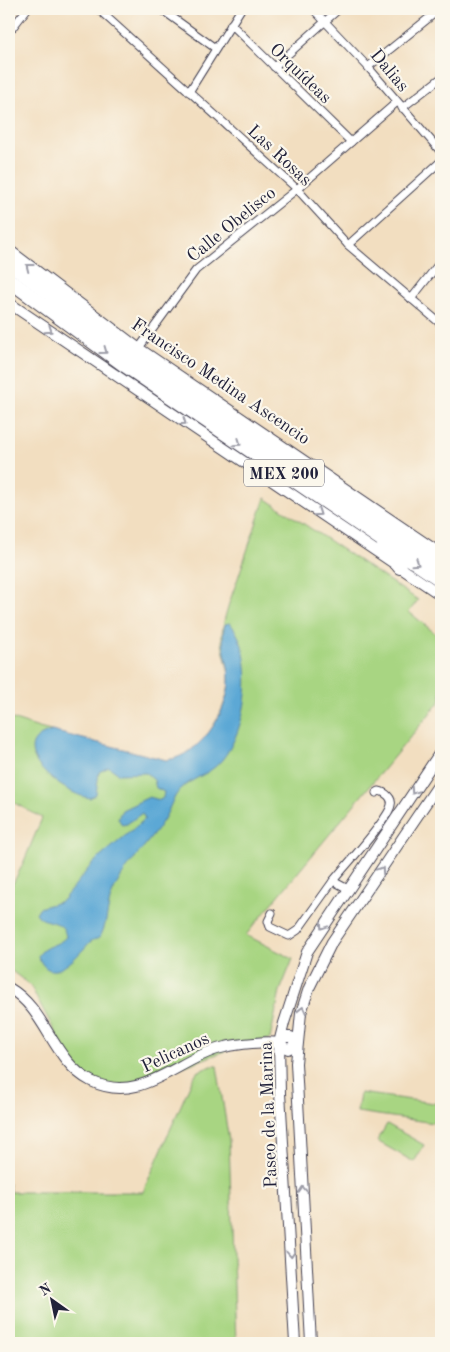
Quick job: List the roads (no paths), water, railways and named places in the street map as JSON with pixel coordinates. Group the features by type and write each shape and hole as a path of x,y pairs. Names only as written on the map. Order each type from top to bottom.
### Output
{"highway":[{"name":"Francisco Medina Ascencio","path":"9,263 132,357 376,535 441,580"},
{"name":"Francisco Medina Ascencio","path":"9,280 132,357 441,567"},
{"path":"376,535 400,567"}],"street":[{"path":"9,32 27,9"},
{"name":"Las Rosas","path":"98,9 297,189 348,245 441,324"},
{"path":"161,9 215,48"},
{"path":"189,92 240,9"},
{"name":"Dalias","path":"313,9 368,67 441,152"},
{"path":"274,67 339,9"},
{"path":"368,67 440,9"},
{"name":"Orquídeas","path":"230,24 351,142"},
{"path":"402,108 441,78"},
{"name":"Calle Obelisco","path":"132,357 196,270 297,189 397,102"},
{"path":"348,245 441,161"},
{"name":"Francisco Medina Ascencio","path":"9,250 132,357 441,554"},
{"path":"411,299 441,261"},
{"path":"9,303 441,595"},
{"name":"Paseo de la Marina","path":"295,1343 279,1043 294,987 307,952 441,751"},
{"name":"Paseo de la Marina","path":"311,1343 297,1100 297,1044 301,1012 309,988 332,942 441,781"},
{"path":"272,913 268,921 270,927 289,936 298,930 333,881 383,820 391,805 391,800 386,794 379,791 376,793"},
{"path":"333,881 347,891 356,907"},
{"path":"347,891 366,893"},
{"name":"Pelicanos","path":"9,988 27,1000 37,1012 66,1060 76,1071 106,1087 123,1089 143,1086 208,1053 225,1047 279,1043 285,1037 291,1036 297,1044"},
{"path":"290,1235 305,1233"}],"water":[{"path":"230,623 239,637 247,673 243,712 238,731 230,748 216,766 186,785 176,795 158,829 121,876 111,897 106,922 100,937 92,940 64,967 50,970 43,965 38,956 44,949 66,937 61,926 44,920 36,913 39,908 62,901 93,863 145,819 142,813 127,824 122,825 118,818 122,810 149,797 160,800 163,798 164,792 156,788 154,780 146,773 119,774 109,767 99,772 96,794 90,798 78,795 52,779 41,769 34,758 32,747 38,738 52,731 166,760 190,751 210,731 223,706 227,693 229,674 223,631 225,624"}]}
